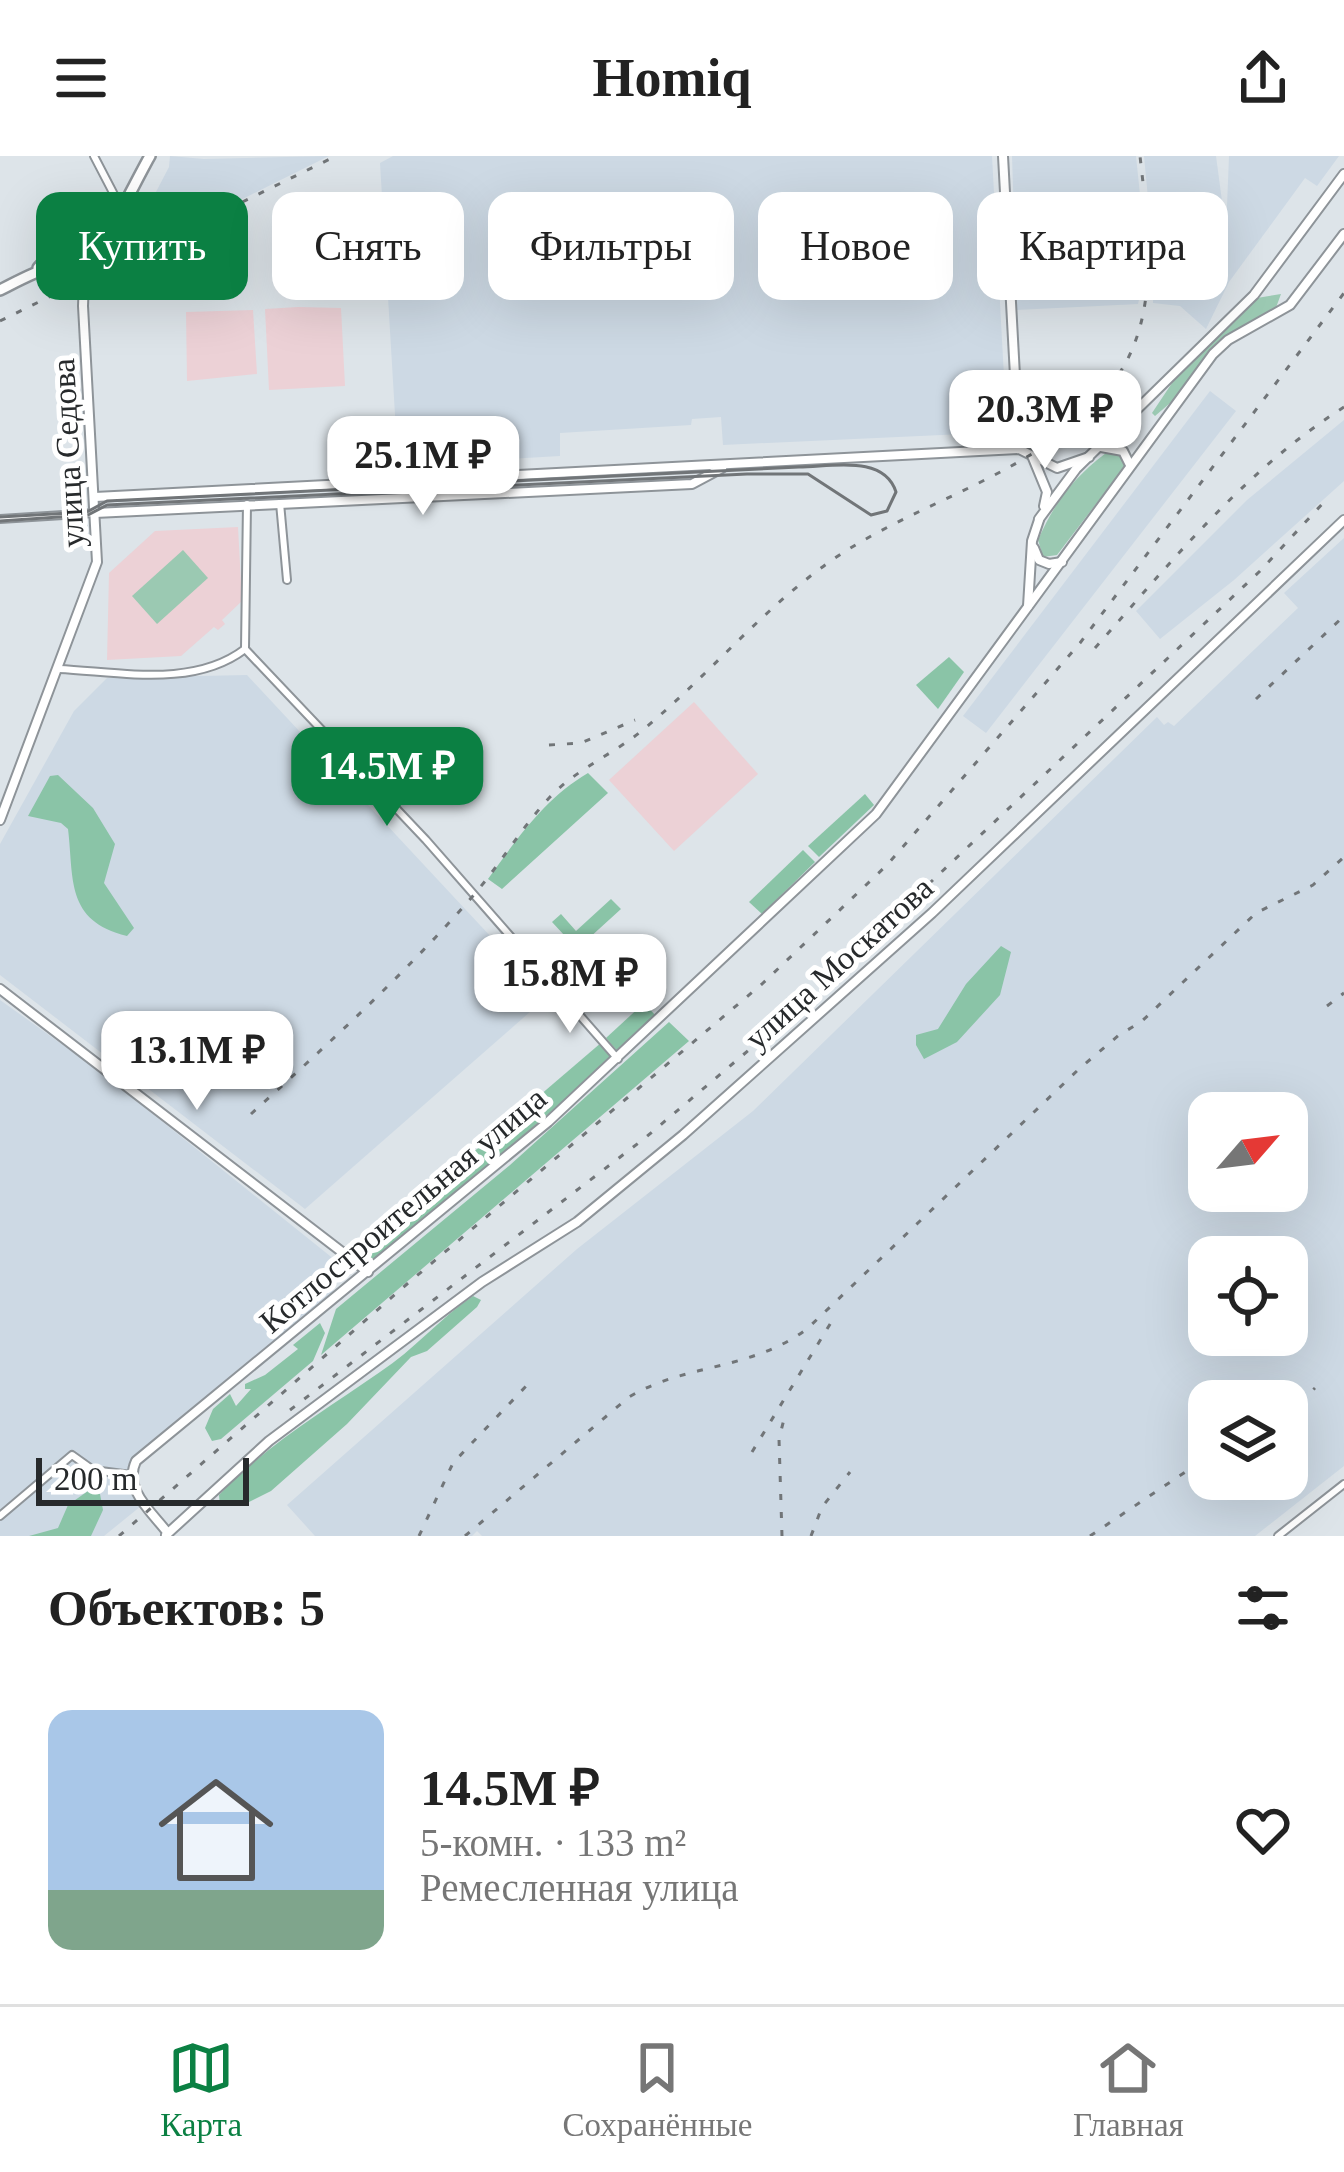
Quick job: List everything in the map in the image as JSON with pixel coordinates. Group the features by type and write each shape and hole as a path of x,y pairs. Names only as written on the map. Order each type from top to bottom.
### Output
{"main road":[{"path":"128,192 150,156"},
{"path":"1003,156 1019,449"},
{"path":"1039,519 1089,457 1254,295 1344,174"},
{"name":"Котлостроительная улица","path":"131,1475 139,1457 368,1272 619,1059 876,814 1213,354 1228,340 1290,305 1344,234"},
{"path":"0,290 35,272"},
{"name":"улица Седова","path":"0,820 96,570 85,300"},
{"path":"1100,447 1123,451 1130,466"},
{"path":"94,497 1019,449 1057,468 1089,457"},
{"path":"1028,607 1032,541 1047,492 1031,455"},
{"path":"95,513 692,484 728,464"},
{"name":"улица Москатова","path":"166,1534 269,1441 482,1282 578,1222 683,1135 932,913 1344,520"},
{"path":"1032,541 1040,560 1062,562"},
{"path":"0,988 368,1272"},
{"path":"131,1475 135,1490 166,1534"}],"street":[{"path":"94,156 113,192"},
{"path":"280,503 286,580"},
{"path":"248,504 245,649 426,840 619,1059"},
{"path":"0,519 95,513"},
{"path":"59,670 210,670 245,649"},
{"path":"0,1516 72,1455 93,1470 131,1475"},
{"path":"1342,1486 1344,1497"},
{"path":"1278,1536 1342,1486"}],"shaded area":[{"path":"170,156 329,156 248,196 248,192 156,192"},
{"path":"393,156 992,156 994,192 977,192 977,300 1000,300 1007,432 723,445 721,417 692,419 691,425 560,433 560,456 398,465 388,300 464,300 464,192 382,192 380,163"},
{"path":"1012,156 1136,156 1140,192 1013,192"},
{"path":"1144,156 1216,156 1221,192 1147,192"},
{"path":"1229,156 1339,156 1317,186 1305,178 1229,282"},
{"path":"1017,300 1139,300 1138,304 1017,310"},
{"path":"1220,300 1206,329 1180,306 1153,303"},
{"path":"341,308 345,386 269,390 265,309"},
{"path":"253,310 257,374 187,381 186,312"},
{"path":"1210,391 1236,411 986,733 963,716"},
{"path":"1344,420 1344,481 1160,639 1136,611 1247,500"},
{"path":"238,527 242,601 222,620 225,624 218,630 214,627 181,656 107,660 109,573 155,531"},
{"path":"1344,538 1344,1466 1308,1494 1308,1380 1188,1380 1188,1500 1301,1500 1255,1536 482,1536 477,1531 472,1536 315,1536 287,1505 577,1249 753,1111 1157,717 1164,725 1174,726 1298,608 1284,593"},
{"path":"247,675 547,997 305,1209 0,975 0,844 74,711 107,678"},
{"path":"694,702 758,774 674,851 609,780"},
{"path":"0,1000 98,1070 340,1264 333,1293 131,1459 126,1483 141,1506 104,1536 0,1536"}],"green space":[{"path":"1281,294 1274,313 1223,340 1176,398 1155,416 1152,413 1174,380 1257,298"},
{"path":"1106,453 1120,454 1125,466 1057,555 1043,557 1038,540 1051,514 1074,482"},
{"path":"183,550 208,578 157,624 132,596"},
{"path":"949,657 964,672 938,709 916,685"},
{"path":"588,773 608,793 502,889 488,879 545,807"},
{"path":"58,775 93,808 115,844 104,883 134,928 127,936 92,920 83,908 73,880 68,829 28,816 50,776"},
{"path":"865,794 874,805 819,857 808,846"},
{"path":"803,850 815,862 762,914 749,902"},
{"path":"611,899 621,909 577,949 552,922 561,914 576,931"},
{"path":"1001,946 1011,952 1000,995 957,1042 924,1059 916,1035 938,1029 966,984"},
{"path":"644,1003 656,1016 619,1053 606,1038"},
{"path":"669,1022 689,1041 321,1355 336,1309 510,1165"},
{"path":"602,1042 615,1057 610,1062 378,1258 353,1255"},
{"path":"473,1296 481,1300 477,1307 427,1351 411,1357 347,1424 271,1491 249,1502 220,1506 219,1495 256,1460 392,1363"},
{"path":"320,1323 325,1333 313,1361 221,1439 212,1441 205,1428 213,1409 230,1394 236,1406 251,1389 245,1389 245,1384 298,1349 293,1345"},
{"path":"88,1491 100,1494 103,1510 91,1536 29,1536 58,1528 68,1505"}],"tram line":[{"path":"0,517 87,512 107,501 841,465 880,472 896,492 887,511 871,515 808,474 747,474 107,505 88,515 0,521"}],"railway":[{"path":"0,321 336,156"},
{"path":"251,1114 419,954 472,897 550,797 639,733 797,587 858,544 1018,462 1088,411 1131,352 1146,298 1146,212 1140,156"},
{"path":"119,1536 407,1284 762,984 887,865 1080,643 1344,293"},
{"path":"1095,648 1242,488 1344,407"},
{"path":"290,1410 645,1138 789,1016 1260,571 1325,501"},
{"path":"1256,699 1344,616"},
{"path":"549,745 581,743 635,720"},
{"path":"465,1536 629,1397 673,1378 763,1353 807,1329 1079,1069 1141,1022 1256,913 1313,885 1344,857"},
{"path":"1327,1006 1344,993"},
{"path":"752,1452 835,1316"},
{"path":"419,1536 453,1463 530,1382"},
{"path":"1308,1394 1315,1388"},
{"path":"782,1536 779,1439 786,1411"},
{"path":"1090,1536 1188,1470"},
{"path":"811,1536 822,1507 850,1472"}]}
